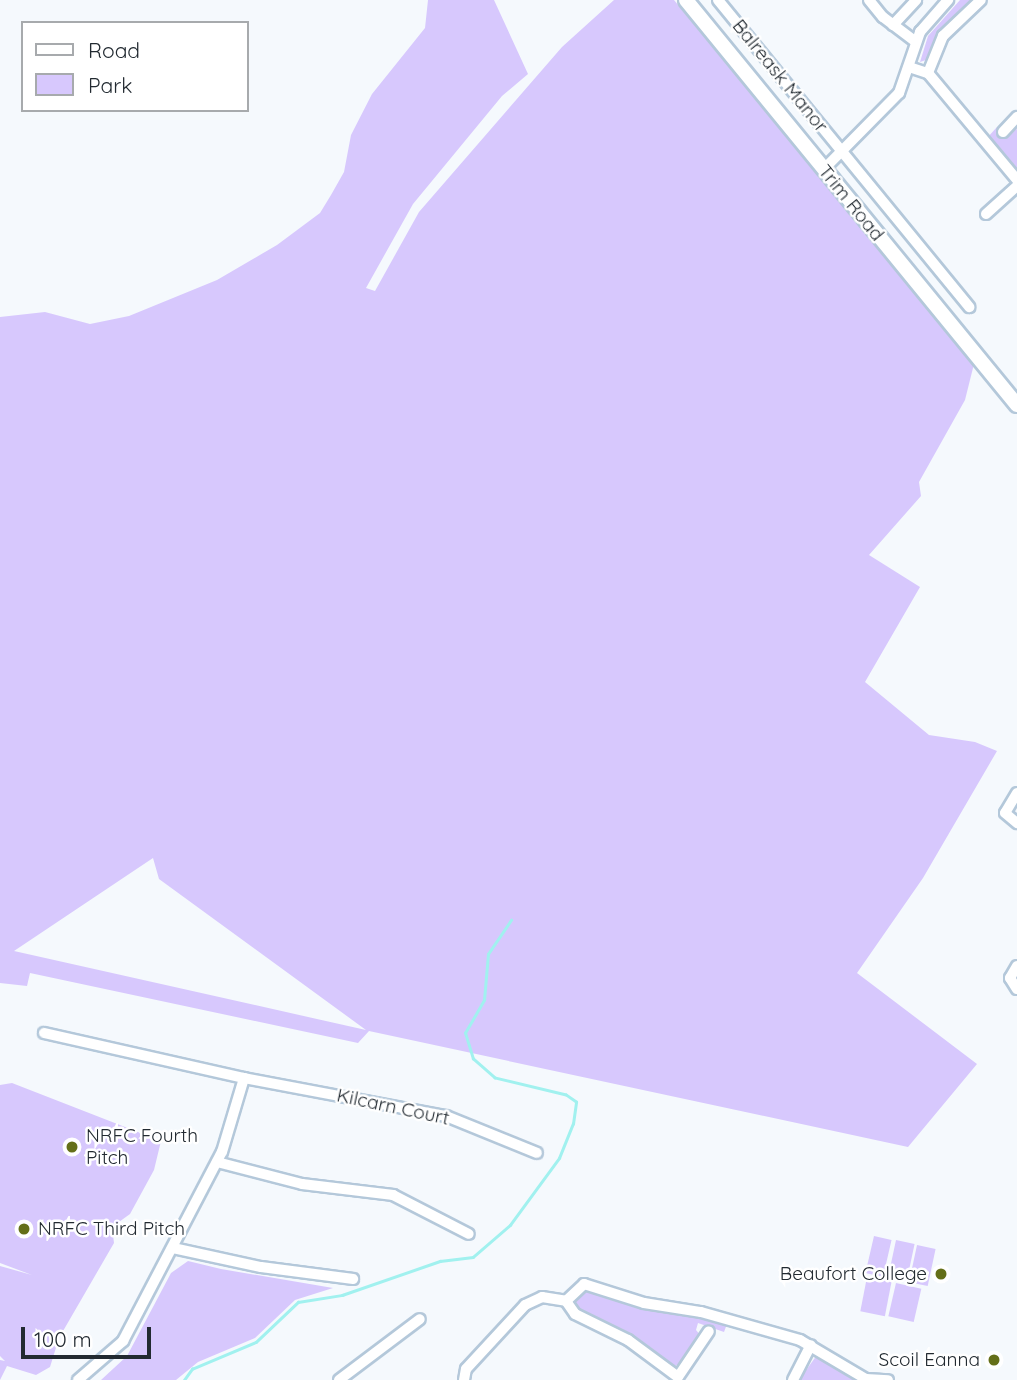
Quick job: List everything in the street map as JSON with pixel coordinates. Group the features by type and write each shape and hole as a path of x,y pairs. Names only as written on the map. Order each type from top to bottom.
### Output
{"main road":[{"name":"Trim Road","path":"686,0 1017,405"}],"street":[{"name":"Balreask Manor","path":"718,0 842,152"},
{"path":"869,0 893,25 916,42"},
{"path":"893,25 916,0"},
{"name":"Balreask Manor","path":"824,169 892,102 909,67 916,42 948,0"},
{"path":"928,73 943,36 981,0"},
{"path":"909,67 928,73 1017,183 986,214"},
{"path":"1003,132 1017,117"},
{"path":"842,152 969,307"},
{"path":"1017,793 1005,813 1017,823"},
{"path":"1017,966 1010,978 1017,989"},
{"name":"Kilcarn Court","path":"44,1033 244,1078 446,1116 537,1153"},
{"path":"78,1380 123,1341 217,1162 230,1132 244,1078"},
{"path":"217,1162 302,1184 393,1195 469,1234"},
{"path":"173,1248 261,1267 353,1279"},
{"path":"566,1301 584,1284 644,1303 701,1311 811,1345 866,1379 888,1380"},
{"path":"464,1380 467,1368 525,1305 542,1297 566,1301 575,1314 628,1340 678,1378 709,1331"},
{"path":"339,1380 354,1376 420,1320"},
{"path":"793,1380 811,1345"}],"green space":[{"path":"428,0 494,0 528,74 502,96 413,204 366,288 375,291 419,212 562,47 614,0 674,0 974,364 965,400 919,482 921,496 869,555 920,587 865,682 929,735 975,742 997,751 923,878 857,973 977,1064 908,1147 369,1031 358,1043 30,973 27,986 0,983 0,317 45,312 90,324 129,316 217,280 277,245 320,213 344,172 351,135 372,94 425,28","holes":["153,858 159,879 366,1030 14,951"]},
{"path":"960,0 973,0 935,37 926,60 920,62 928,36"},
{"path":"997,127 1005,135 1017,129 1017,171 987,138"},
{"path":"12,1083 161,1141 154,1170 130,1214 112,1227 114,1243 59,1338 50,1367 36,1375 7,1366 0,1380 0,1360 5,1361 0,1356 0,1266 32,1275 0,1263 0,1085"},
{"path":"874,1236 892,1240 883,1277 865,1273"},
{"path":"896,1240 915,1244 907,1281 888,1277"},
{"path":"917,1245 936,1249 928,1286 909,1282"},
{"path":"188,1261 333,1288 295,1300 255,1338 198,1362 176,1380 101,1380 127,1356 171,1273"},
{"path":"867,1277 892,1282 885,1316 860,1311"},
{"path":"896,1283 921,1289 914,1322 888,1316"},
{"path":"587,1289 634,1306 727,1324 724,1332 698,1323 696,1330 701,1336 682,1363 670,1368 580,1314 573,1303"},
{"path":"817,1355 858,1380 799,1380"}],"waterway":[{"path":"184,1380 192,1369 256,1342 298,1302 342,1295 440,1261 473,1257 510,1225 559,1158 573,1124 576,1102 566,1095 495,1078 473,1059 465,1033 484,1000 488,954 511,920"}],"place":[{"name":"NRFC Fourth Pitch","path":"72,1147"},
{"name":"NRFC Third Pitch","path":"24,1229"},
{"name":"Beaufort College","path":"941,1274"},
{"name":"Scoil Eanna","path":"994,1360"}]}
